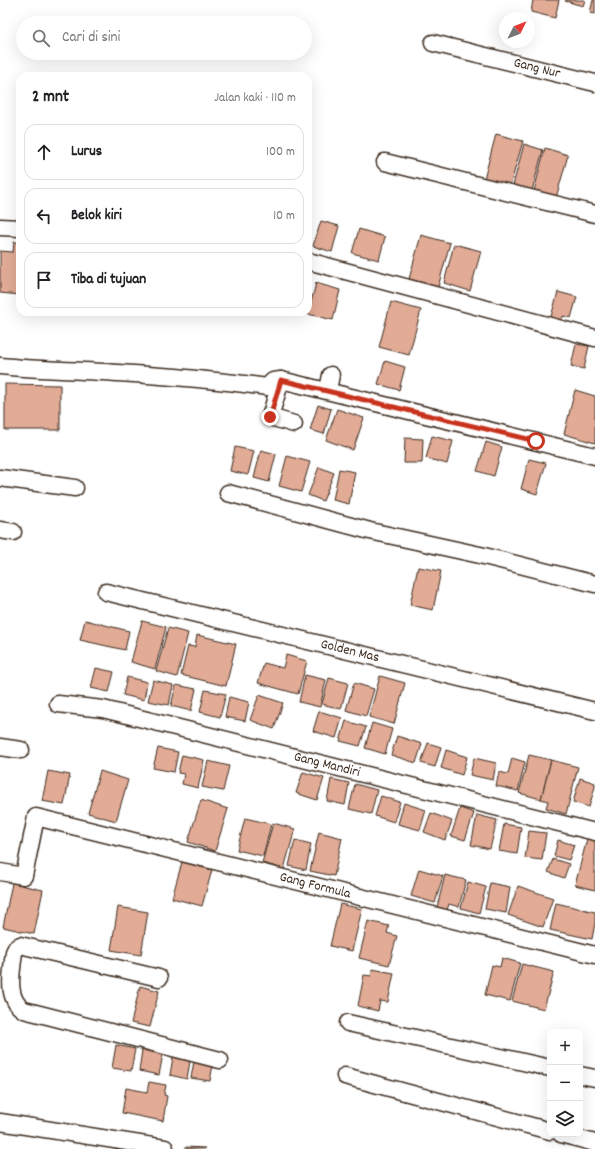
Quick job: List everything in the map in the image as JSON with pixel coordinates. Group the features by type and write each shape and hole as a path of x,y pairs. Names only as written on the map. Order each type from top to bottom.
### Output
{"street":[{"name":"Gang Nur","path":"433,43 595,83"},
{"path":"385,162 595,214"},
{"path":"0,226 16,228"},
{"path":"312,262 595,338"},
{"path":"0,366 28,369 118,372 267,387 273,381 281,380 328,390 595,456"},
{"path":"328,390 331,375"},
{"path":"281,380 270,417 294,424"},
{"path":"0,478 75,488"},
{"path":"228,493 370,531 480,554 595,584"},
{"name":"Golden Mas","path":"106,592 595,711"},
{"name":"Gang Mandiri","path":"58,704 111,711 595,832"},
{"path":"0,746 21,750"},
{"name":"Gang Formula","path":"0,872 24,876 36,816 595,955"},
{"path":"159,978 20,946 16,948 14,952 6,992 17,1006 24,1010 220,1060"},
{"path":"348,1023 547,1067"},
{"path":"345,1076 547,1130"},
{"path":"583,1076 595,1078"},
{"path":"0,1122 165,1148"},
{"path":"572,1137 595,1143"}],"building":[{"path":"533,0 559,0 555,18 531,12"},
{"path":"585,0 583,6 565,1"},
{"path":"593,0 595,0 595,14 590,13"},
{"path":"496,134 523,141 510,186 484,179"},
{"path":"524,144 543,150 531,194 512,189"},
{"path":"545,148 568,155 556,198 534,191"},
{"path":"321,221 339,226 332,252 313,246"},
{"path":"359,229 385,237 379,260 352,253"},
{"path":"421,235 450,243 438,287 409,279"},
{"path":"14,242 16,242 16,295 0,293 0,251 13,252"},
{"path":"454,244 481,251 470,291 444,283"},
{"path":"316,283 340,290 333,320 312,315 312,298"},
{"path":"558,292 577,297 571,318 563,316 561,324 550,320"},
{"path":"391,302 421,310 409,355 379,347"},
{"path":"576,344 589,346 584,369 571,366"},
{"path":"385,361 405,367 399,390 378,384"},
{"path":"5,384 60,385 60,430 5,430"},
{"path":"575,390 595,396 595,443 564,434"},
{"path":"318,405 331,409 324,434 310,430"},
{"path":"337,409 364,418 353,450 326,440"},
{"path":"432,436 453,441 447,464 426,458"},
{"path":"405,438 423,439 422,463 404,463"},
{"path":"486,442 502,447 494,476 477,471"},
{"path":"235,447 254,451 248,475 230,471"},
{"path":"261,450 276,454 269,482 254,478"},
{"path":"287,456 310,462 301,492 279,486"},
{"path":"529,459 546,463 537,494 521,489"},
{"path":"319,467 334,473 323,501 308,495"},
{"path":"339,469 355,472 349,504 333,500"},
{"path":"418,567 441,571 433,610 410,605"},
{"path":"85,620 129,631 125,650 80,640"},
{"path":"142,621 166,627 155,669 131,662"},
{"path":"168,628 188,633 177,677 156,671"},
{"path":"197,635 236,644 226,686 181,675 188,646 195,647"},
{"path":"286,655 307,661 298,694 258,683 264,663 283,668"},
{"path":"96,668 114,672 109,692 91,688"},
{"path":"305,675 326,680 320,707 299,702"},
{"path":"380,676 405,683 394,724 369,717"},
{"path":"127,677 147,682 144,700 123,695"},
{"path":"329,678 348,683 341,709 322,704"},
{"path":"153,680 173,685 169,705 148,701"},
{"path":"354,683 374,689 366,716 346,710"},
{"path":"176,685 196,689 191,711 171,706"},
{"path":"205,690 226,694 220,717 200,712"},
{"path":"259,695 283,703 274,729 250,720"},
{"path":"229,697 249,702 245,721 225,717"},
{"path":"319,711 342,718 336,738 313,731"},
{"path":"346,721 366,727 360,746 340,741"},
{"path":"372,723 392,729 385,754 365,748"},
{"path":"397,736 422,744 416,763 391,755"},
{"path":"428,743 441,747 435,767 421,763"},
{"path":"158,748 178,752 174,772 153,768"},
{"path":"446,750 467,757 462,775 441,768"},
{"path":"182,755 204,760 198,788 182,784 184,774 178,773"},
{"path":"529,755 551,760 541,799 519,793"},
{"path":"474,758 496,763 493,780 470,775"},
{"path":"512,758 525,762 518,791 496,786 499,772 508,774"},
{"path":"551,760 578,767 566,814 546,808 548,801 541,799"},
{"path":"208,761 229,766 223,791 202,787"},
{"path":"48,771 70,775 64,805 42,801"},
{"path":"100,771 128,780 116,821 88,813"},
{"path":"303,772 324,778 317,800 296,793"},
{"path":"580,778 595,783 589,807 573,802"},
{"path":"331,779 349,783 345,805 327,801"},
{"path":"355,784 377,790 371,814 349,809"},
{"path":"381,796 400,802 394,822 375,816"},
{"path":"201,800 228,809 215,851 188,842"},
{"path":"404,803 426,810 420,830 398,824"},
{"path":"460,808 474,813 465,840 451,836"},
{"path":"431,813 452,821 445,840 424,832"},
{"path":"477,815 497,820 490,849 471,845"},
{"path":"245,818 271,824 263,856 237,850"},
{"path":"273,823 295,829 284,869 262,863"},
{"path":"504,824 521,827 517,854 499,851"},
{"path":"529,831 546,833 542,860 525,858"},
{"path":"319,832 342,838 334,876 310,871"},
{"path":"588,835 595,837 595,890 575,885"},
{"path":"295,840 311,844 306,870 289,866"},
{"path":"558,840 574,845 569,860 554,856"},
{"path":"553,859 569,864 564,878 548,872"},
{"path":"182,862 212,870 202,906 172,898"},
{"path":"419,869 443,876 435,903 411,896"},
{"path":"445,875 466,880 459,907 449,904 447,910 437,907"},
{"path":"468,882 486,887 479,913 461,908"},
{"path":"12,883 43,890 34,934 3,927"},
{"path":"490,883 510,887 506,913 485,909"},
{"path":"518,886 553,898 543,927 508,915"},
{"path":"556,903 595,912 595,923 592,939 550,930"},
{"path":"340,904 362,909 352,951 330,946"},
{"path":"118,907 148,912 141,955 111,950"},
{"path":"368,921 389,926 387,933 397,936 389,965 359,958"},
{"path":"502,958 520,963 510,1001 485,995 492,965 500,967"},
{"path":"522,964 554,972 544,1009 512,1001"},
{"path":"372,969 394,973 388,1002 380,1001 378,1011 358,1006 364,975 371,976"},
{"path":"140,986 159,991 150,1027 131,1023"},
{"path":"116,1045 135,1049 131,1071 112,1068"},
{"path":"142,1050 163,1054 159,1075 139,1071"},
{"path":"173,1057 190,1061 187,1079 170,1075"},
{"path":"194,1061 213,1065 210,1081 191,1078"},
{"path":"149,1082 166,1085 164,1095 167,1096 163,1121 122,1113 126,1088 147,1092"},
{"path":"186,1147 205,1148 186,1149"}],"route":[{"path":"270,417 281,380 328,390 536,441"}]}
